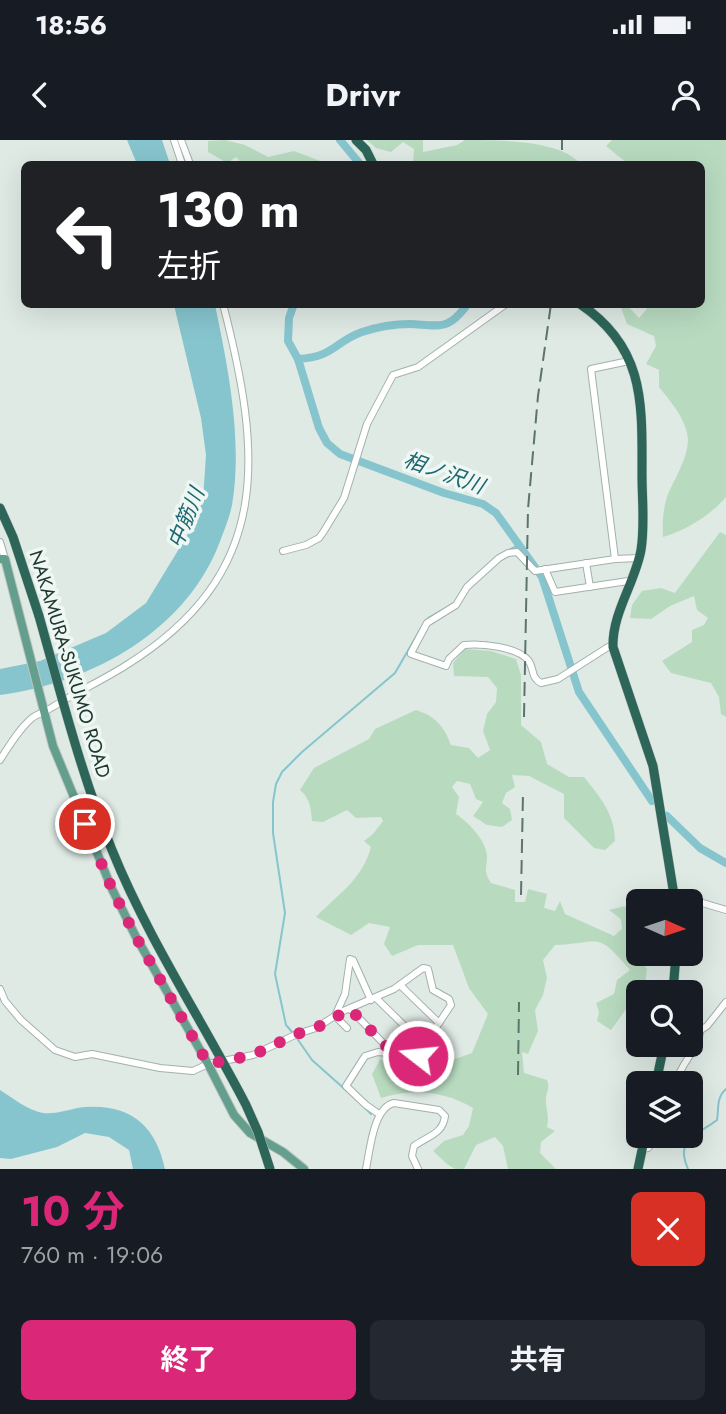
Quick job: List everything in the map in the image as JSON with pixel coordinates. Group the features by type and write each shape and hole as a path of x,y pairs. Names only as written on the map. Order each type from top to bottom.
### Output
{"highway":[{"path":"356,140 366,150 372,161"},
{"path":"585,308 611,331 629,361 640,395 642,540 639,558 614,630 613,647 655,775 673,889"},
{"name":"NAKAMURA-SUKUMO ROAD","path":"0,508 13,537 39,616 85,775 112,851 143,918 246,1105 270,1169"},
{"path":"638,1169 642,1149"}],"main road":[{"path":"2,559 42,709 58,758 112,889 234,1115 242,1126 284,1152 304,1169"}],"street":[{"path":"174,140 181,161"},
{"path":"181,140 189,161"},
{"path":"0,760 42,709 124,667 174,631 209,589 232,551 241,527 248,494 249,456 243,389 224,308"},
{"path":"283,551 306,545 319,538 344,498 367,424 393,375 418,367 500,308"},
{"path":"615,559 591,369 629,361"},
{"path":"0,542 2,559"},
{"path":"613,647 608,647 558,680 541,683 532,675 528,660 506,649 464,645 449,659 446,666 411,653 428,623 456,606 467,587 508,552 517,552 541,570 555,592 631,582"},
{"path":"541,570 639,558"},
{"path":"586,563 590,587"},
{"path":"704,903 726,910"},
{"path":"335,1016 345,994 350,959 353,960 373,999 424,1045"},
{"path":"0,989 5,1001 21,1020 55,1050 75,1057 92,1054 193,1071 208,1064 253,1055 316,1028 400,985 423,968 428,969 433,990 451,1001 418,1056 413,1058 378,1052 365,1056 346,1086 379,1114"},
{"path":"400,985 439,1023"},
{"path":"703,1030 726,1002"},
{"path":"350,1009 388,1048 388,1053"},
{"path":"335,1016 347,1028"},
{"path":"366,1169 379,1114 387,1105 394,1103 443,1112 445,1120 440,1131 425,1138 411,1151 418,1169"},
{"path":"642,1149 648,1148"}],"green space":[{"path":"225,140 245,145 268,157 294,151 320,161 240,161 236,157 224,161 208,152 208,141"},
{"path":"367,140 423,140 423,152 457,145 465,140 494,140 544,146 559,150 577,161 413,161 414,149 403,142 391,152 376,148"},
{"path":"612,140 726,140 726,497 697,522 663,537 665,505 685,456 687,433 679,414 659,387 659,370 646,364 656,346 654,336 627,324 621,308 630,308 639,318 646,308 705,308 705,161 624,161 606,146"},
{"path":"720,532 726,535 726,717 721,714 719,697 711,683 671,673 662,661 692,642 692,630 704,625 708,618 697,610 694,596 670,606 651,619 630,618 632,605 642,591 661,588 675,593"},
{"path":"465,649 491,651 516,659 521,675 521,725 541,742 547,764 569,777 584,777 606,806 614,831 615,841 605,850 594,848 564,818 564,794 529,776 512,775 515,787 506,793 502,803 510,809 512,820 502,827 487,825 473,816 483,802 476,799 470,784 457,781 452,787 459,797 456,814 484,844 487,856 486,872 491,883 515,890 515,902 525,902 528,889 547,894 544,908 555,911 560,901 565,914 614,936 622,929 621,919 609,910 626,907 626,965 604,944 590,941 555,945 543,960 547,978 543,995 535,1010 538,1031 528,1054 522,1052 524,1073 547,1080 548,1083 547,1127 555,1131 541,1142 540,1153 556,1169 508,1169 503,1146 495,1137 476,1145 464,1169 455,1169 433,1151 444,1141 463,1135 469,1126 473,1108 451,1098 428,1093 405,1093 381,1098 372,1074 380,1060 402,1059 433,1067 472,1053 488,1014 469,988 453,945 418,945 392,956 384,944 390,927 369,923 351,935 316,917 356,877 371,847 364,841 383,821 381,817 356,818 347,810 323,822 312,821 308,800 300,790 314,768 369,739 375,729 416,710 429,715 438,723 451,745 469,748 478,758 490,750 483,731 487,714 496,702 497,688 488,677 454,676 453,663"},
{"path":"627,966 644,966 647,969 645,980 626,980 626,1009 611,1030 597,1021 599,1012 596,1003 614,994 617,980 630,970"}],"water":[{"path":"127,140 162,140 169,161 136,161"},
{"path":"175,308 216,308 229,379 236,455 232,505 222,536 207,569 187,598 162,624 134,646 103,664 69,678 35,689 0,695 0,669 40,661 106,633 146,603 188,534 203,499 206,455 201,418"},
{"path":"0,1090 26,1107 43,1113 101,1107 128,1114 148,1130 161,1154 165,1169 133,1169 129,1150 109,1137 85,1133 57,1147 11,1159 0,1158"}],"waterway":[{"path":"340,140 358,161"},
{"name":"相ノ沢川","path":"293,308 289,318 288,341 298,359 319,428 327,443 340,454 444,493 483,504 496,513 542,577 579,692 652,801"},
{"path":"298,359 327,352 353,336 374,329 404,324 444,324 454,319 465,308"},
{"path":"509,550 519,545"},
{"path":"428,618 444,609"},
{"path":"293,1033 286,1025 275,974 285,913 273,833 276,784 282,772 302,752 395,673 421,628"},
{"name":"相ノ沢川","path":"667,816 700,848 726,863"},
{"path":"296,1037 312,1060 358,1101"},
{"path":"688,1169 684,1159 686,1144 717,1120 719,1100 726,1089"},
{"path":"364,1107 371,1114"}],"railway":[{"path":"562,140 562,150"},
{"path":"524,717 528,509 538,396 550,308"},
{"path":"521,895 523,794"},
{"path":"518,1075 519,1002"}],"route":[{"path":"85,824 112,889 136,937 208,1064 253,1055 316,1028 350,1009 388,1048 388,1053 413,1058 418,1056"}],"water label":[{"name":"中筋川","path":"186,518"}]}
